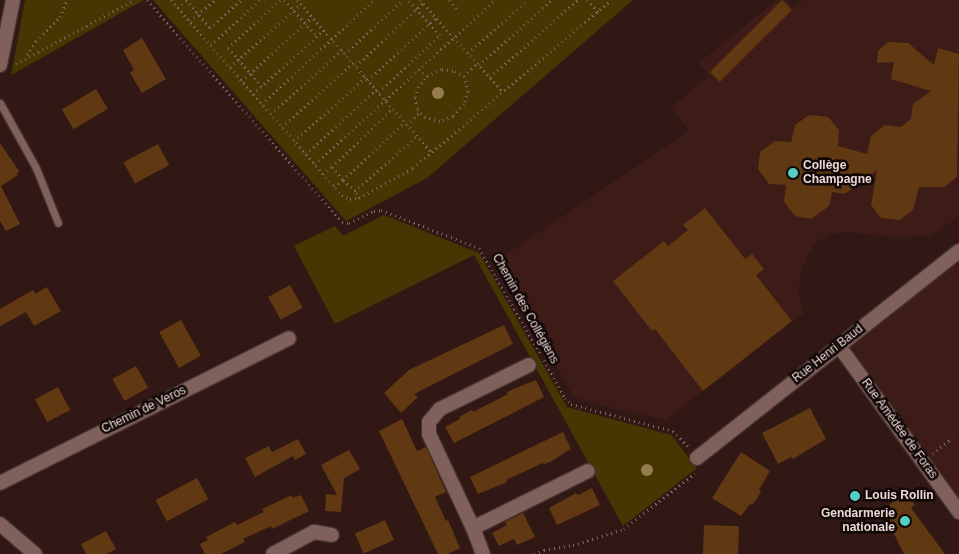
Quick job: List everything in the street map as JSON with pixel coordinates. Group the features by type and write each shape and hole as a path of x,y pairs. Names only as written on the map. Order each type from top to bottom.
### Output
{"street":[{"path":"0,65 13,0"},
{"name":"Rue Henri Baud","path":"697,458 959,251"},
{"name":"Chemin de Veros","path":"0,483 289,338"},
{"name":"Rue Amédée de Foras","path":"839,346 959,512"},
{"path":"483,554 473,528 429,434 429,422 440,409 529,365"},
{"path":"473,528 588,471"},
{"path":"0,524 35,554"},
{"path":"273,554 314,532 332,535"}],"lane":[{"path":"0,103 36,168 58,224"}],"path":[{"path":"24,59 36,40 60,17 68,0"},
{"path":"0,65 12,66 134,0"},
{"name":"Chemin des Collégiens","path":"147,0 342,222 349,223 374,211 381,210 479,248 565,398 571,404 673,431 680,436"},
{"path":"171,0 323,174 350,199 359,198 412,168 432,154 611,0"},
{"path":"178,8 187,0 210,28 241,0"},
{"path":"190,21 215,0"},
{"path":"211,45 260,0"},
{"path":"262,86 228,48 280,0"},
{"path":"284,0 318,36"},
{"path":"297,0 386,99 432,154"},
{"path":"262,104 374,0"},
{"path":"345,54 403,0"},
{"path":"306,154 440,35 408,0"},
{"path":"449,0 458,11"},
{"path":"315,164 496,0"},
{"path":"468,53 528,0"},
{"path":"464,76 552,0"},
{"path":"490,77 578,0"},
{"path":"587,0 598,12"},
{"path":"282,127 355,65 416,10 422,2 504,92"},
{"path":"230,67 301,4"},
{"path":"242,81 312,16"},
{"path":"294,141 436,18"},
{"path":"254,94 324,30"},
{"path":"271,114 342,50"},
{"path":"419,69 426,76"},
{"path":"442,69 455,70 464,76 468,91 464,104 453,116 440,121 424,118 415,97 418,87 426,76 442,69"},
{"path":"323,174 393,108"},
{"path":"334,186 420,112"},
{"path":"355,191 417,136"},
{"path":"332,167 355,191 359,198"},
{"path":"923,462 952,438"},
{"path":"534,554 544,550 573,545 624,528 704,466 697,458"}],"shaded area":[{"path":"25,0 144,0 11,75"},
{"path":"153,0 633,0 427,178 346,221"},
{"name":"Collège Champagne","path":"777,0 787,0 794,8 804,0 959,0 959,216 931,236 893,237 847,232 830,234 816,243 806,257 800,275 799,293 804,313 665,420 584,401 573,396 498,260 689,131 671,107 709,76 699,63"},
{"path":"384,215 479,253 567,407 671,435 697,468 623,526 474,255 335,324 294,246 335,226 343,236"},
{"path":"959,251 959,512 839,346"}],"building":[{"path":"782,0 792,10 720,82 710,72"},
{"path":"142,38 166,79 142,93 130,73 134,70 123,50"},
{"path":"888,42 908,43 934,65 938,48 959,54 957,177 944,187 919,187 913,210 900,220 881,218 871,205 877,170 845,194 832,192 829,206 811,219 795,216 784,202 786,185 769,184 758,169 760,152 775,141 791,142 795,125 809,115 828,117 839,130 838,146 867,154 871,136 885,125 901,127 911,119 913,104 931,91 891,79 894,62 877,63 878,51"},
{"path":"96,89 108,109 74,129 62,110"},
{"path":"0,143 19,171 18,175 1,186 20,224 6,231 0,221"},
{"path":"158,144 169,165 135,184 124,162"},
{"path":"705,208 745,259 752,254 764,269 756,275 792,321 703,391 655,329 652,331 613,281 664,241 668,246 688,230 683,225"},
{"path":"290,285 303,308 281,320 268,297"},
{"path":"47,287 61,311 34,326 26,312 0,326 0,309 33,290 35,294"},
{"path":"181,320 201,356 179,368 159,332"},
{"path":"504,325 513,344 414,394 418,397 401,413 384,393 409,370"},
{"path":"136,366 148,388 125,401 112,379"},
{"path":"536,380 544,397 454,443 445,427 472,410 473,412 508,394 507,392"},
{"path":"58,387 70,410 47,422 35,399"},
{"path":"810,408 826,439 793,459 791,457 778,464 762,433"},
{"path":"402,419 417,451 426,447 446,492 435,497 446,521 448,520 460,548 448,554 438,554 379,431"},
{"path":"563,432 571,449 550,462 543,463 506,480 507,482 478,494 470,477"},
{"path":"298,439 306,454 295,460 293,456 255,477 245,458 269,446 272,452"},
{"path":"349,450 360,469 344,478 341,512 325,511 326,494 337,495 321,465"},
{"path":"741,452 770,471 759,490 761,491 758,497 741,516 712,498"},
{"path":"197,478 208,499 167,521 156,500"},
{"path":"592,488 600,505 557,525 549,508 576,493 578,495"},
{"name":"Gendarmerie nationale","path":"906,492 915,505 911,508 945,554 904,554 882,510"},
{"path":"292,495 293,498 301,495 309,511 272,529 271,526 243,539 245,542 221,554 205,554 200,544 208,540 206,537 235,522 237,525 264,512 262,509"},
{"path":"523,513 535,537 517,545 514,539 499,546 492,533 507,525 505,522"},
{"path":"385,520 394,540 364,554 355,533"},
{"path":"704,525 739,526 738,554 703,554"},
{"path":"106,531 116,549 107,554 86,554 81,544"}],"place":[{"name":"Collège Champagne","path":"793,173"},
{"name":"Louis Rollin","path":"855,496"},
{"name":"Gendarmerie nationale","path":"905,521"}]}
